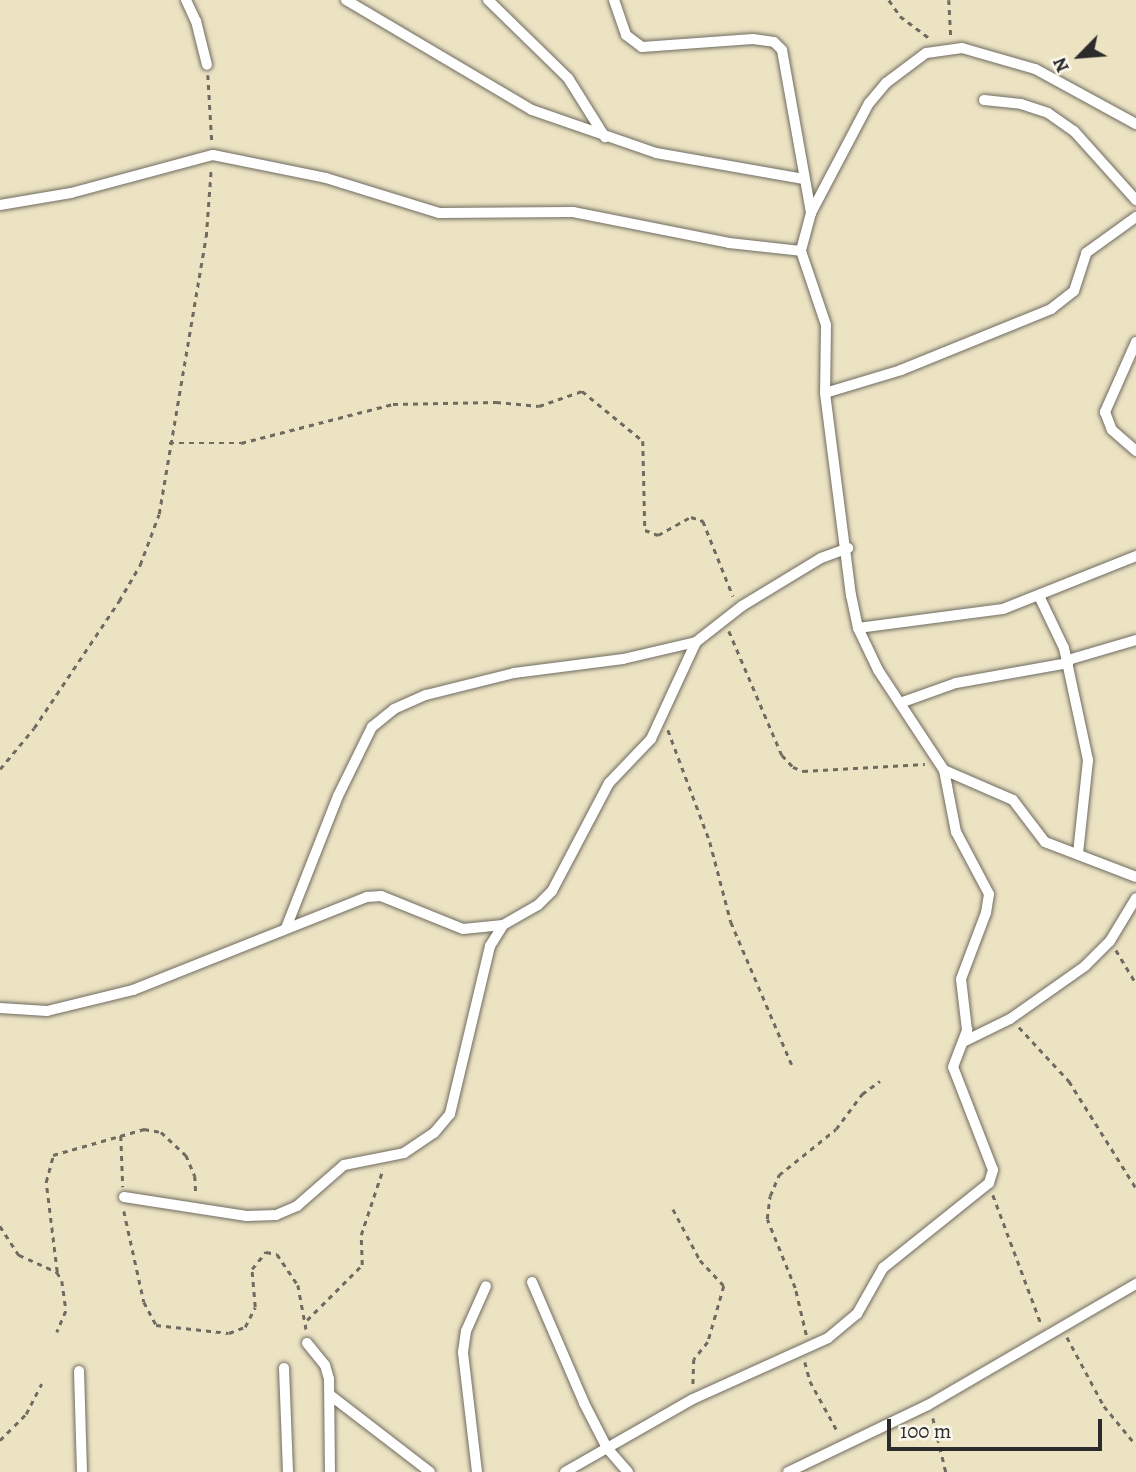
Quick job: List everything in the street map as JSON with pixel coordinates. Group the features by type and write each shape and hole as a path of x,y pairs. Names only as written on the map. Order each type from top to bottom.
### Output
{"street":[{"path":"346,0 444,55 512,101 605,137 656,153 804,179"},
{"path":"488,0 568,78 605,137"},
{"path":"614,0 625,35 642,47 691,41 774,41 786,64 811,213"},
{"path":"191,3 206,65"},
{"path":"565,1472 693,1399 808,1347 848,1324 883,1268 989,1183 993,1170 954,1073 965,1041 961,979 986,913 989,894 956,832 944,769 900,703 858,628 825,393 826,325 801,251 811,213 869,103 906,66 947,47 1035,69 1136,124"},
{"path":"984,100 1021,104 1048,113 1074,131 1136,200"},
{"path":"0,205 71,193 213,155 327,178 439,213 573,212 729,243 801,251"},
{"path":"825,393 901,370 1051,309 1074,291 1086,253 1136,217"},
{"path":"1136,342 1105,412 1112,430 1136,451"},
{"path":"0,1008 47,1011 133,990 351,901 380,896 463,929 503,925 538,905 552,891 609,783 651,739 696,642 742,606 821,558 848,548"},
{"path":"858,628 1003,609 1040,598 1136,556"},
{"path":"1040,598 1068,661 1088,760 1077,854"},
{"path":"900,703 956,683 1068,661 1136,640"},
{"path":"286,928 338,796 372,727 394,709 426,695 514,673 589,665 696,642"},
{"path":"944,769 1000,791 1018,806 1038,837 1136,877"},
{"path":"965,1041 1010,1019 1085,966 1110,941 1136,898"},
{"path":"124,1197 247,1216 276,1215 297,1206 344,1165 386,1159 434,1133 450,1114 490,946 503,925"},
{"path":"532,1282 607,1448 628,1472"},
{"path":"788,1472 842,1443 928,1405 1136,1284"},
{"path":"477,1472 463,1352 466,1332 485,1286"},
{"path":"307,1343 325,1365 330,1395 330,1472"},
{"path":"284,1368 288,1472"},
{"path":"79,1371 82,1472"},
{"path":"330,1395 430,1472"}],"path":[{"path":"889,0 900,16 947,47"},
{"path":"947,47 949,0"},
{"path":"0,769 34,728 140,565 159,514 206,237 213,155 206,65"},
{"path":"169,443 241,443 393,404 496,402 539,406 582,391 643,441 645,530 658,535 691,517 704,521 720,570 742,606"},
{"path":"723,619 782,755 793,767 803,771 911,766 937,758"},
{"path":"663,717 710,842 732,922 792,1065"},
{"path":"1110,941 1136,984"},
{"path":"1010,1019 1069,1081 1136,1188"},
{"path":"842,1443 806,1371 808,1347 795,1288 767,1219 770,1196 779,1175 827,1138 862,1094 880,1080"},
{"path":"57,1332 66,1299 57,1272 48,1209 48,1165 53,1155 144,1129 162,1132 178,1144 195,1176 196,1206"},
{"path":"121,1136 124,1197 144,1302 156,1325 229,1332 245,1327 255,1307 251,1269 266,1252 277,1254 298,1285 307,1320 307,1343"},
{"path":"307,1320 362,1265 361,1235 386,1159"},
{"path":"989,1183 1013,1258 1046,1336"},
{"path":"673,1209 699,1260 724,1286 709,1342 694,1359 693,1399"},
{"path":"0,1226 19,1255 57,1272"},
{"path":"1063,1328 1092,1388 1136,1445"},
{"path":"0,1440 26,1414 41,1384"},
{"path":"928,1405 946,1472"}]}
